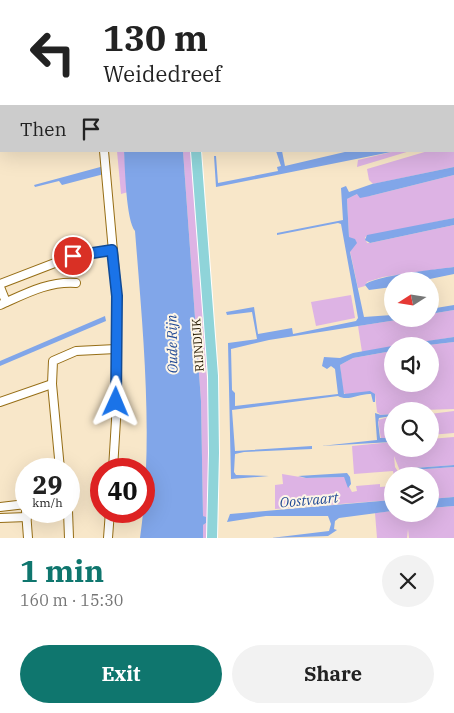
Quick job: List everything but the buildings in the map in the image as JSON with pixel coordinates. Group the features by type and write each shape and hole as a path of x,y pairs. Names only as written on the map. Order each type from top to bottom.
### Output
{"main road":[{"name":"RIJNDIJK","path":"196,152 213,384 212,538"}],"street":[{"path":"104,152 117,296 113,458"},
{"path":"76,283 62,282 38,288 3,304 0,285 73,256 112,250"},
{"path":"59,458 52,384 53,361 76,351 116,349"},
{"path":"0,402 52,384"},
{"path":"0,507 15,505"},
{"path":"0,518 15,516"},
{"path":"27,523 28,538"},
{"path":"68,523 69,538"},
{"path":"108,538 109,523"}],"shaded area":[{"path":"117,152 124,152 128,192 121,194"},
{"path":"183,152 194,152 211,450 210,538 203,538 203,525 206,523 206,518 203,516 201,401"},
{"path":"392,152 407,152 357,167 358,160"},
{"path":"425,152 454,152 454,167 373,184 369,180 367,169"},
{"path":"454,175 454,218 365,237 367,243 370,243 454,225 454,267 418,272 384,272 384,277 367,282 365,286 358,288 350,251 352,249 349,237 347,199 357,194 370,196"},
{"path":"351,295 355,318 316,326 311,302"},
{"path":"454,310 454,337 439,339 439,337 384,337 384,348 362,352 358,326 384,322 384,328 439,328 439,312"},
{"path":"454,342 454,409 439,409 439,402 384,402 384,415 381,415 377,412 375,394 345,394 343,392 340,365 353,358 384,352 384,392 439,392 439,344"},
{"path":"454,411 454,433 439,434 439,413"},
{"path":"384,418 384,439 381,439 378,420"},
{"path":"454,437 454,465 398,467 394,457 439,457 439,438"},
{"path":"384,443 384,457 394,457 395,467 384,467 384,472 354,474 352,446"},
{"path":"454,467 454,497 439,498 439,468"},
{"path":"282,474 306,478 344,477 352,492 357,491 356,486 380,484 380,487 384,487 384,501 275,509 275,485 283,484"},
{"path":"454,506 454,538 409,538 408,529 407,538 377,538 375,513 384,512 384,522 439,522 439,507"}],"water":[{"name":"Oude Rijn","path":"124,152 183,152 201,401 203,516 206,517 206,523 203,525 203,538 140,538 142,523 155,523 155,458 146,458 146,386 141,308 135,231 128,205"},
{"path":"276,152 282,152 285,166 345,152 391,152 216,187 214,156 216,156 218,183 278,171 277,167 281,166"},
{"path":"104,166 104,174 62,185 59,181 35,187 34,185"},
{"path":"454,167 454,175 360,198 357,194 347,199 349,237 355,239 357,243 350,252 364,317 384,316 384,322 269,340 231,349 232,390 235,393 235,406 338,394 335,369 331,366 327,369 322,366 324,357 340,358 353,353 384,347 384,352 353,358 340,365 344,394 370,391 375,394 375,402 373,402 371,394 367,394 350,398 338,396 232,410 235,451 312,446 312,449 235,454 234,472 236,475 269,476 231,479 228,343 257,339 252,312 227,315 226,312 254,307 258,334 292,328 293,334 356,321 358,318 341,224 277,235 277,233 343,220 341,188 346,186 349,192 372,184"},
{"path":"454,218 454,225 370,243 365,240 367,235"},
{"path":"454,267 454,274 439,277 439,272 415,272"},
{"path":"384,278 384,288 369,290 365,285 370,282"},
{"path":"454,305 454,310 439,312 439,308"},
{"path":"105,316 106,321 0,366 0,361"},
{"path":"454,337 454,342 439,344 439,339"},
{"path":"375,413 384,415 384,417 379,418 378,422 380,438 384,438 384,442 321,446 377,440"},
{"path":"454,465 454,467 427,467"},
{"path":"347,473 351,484 348,488 344,477 306,478 298,476"},
{"path":"454,497 454,506 439,507 439,498"},
{"path":"384,501 384,512 339,518 335,521 334,529 337,530 328,536 271,538 329,531 331,524 328,516 266,516 227,522 230,514"}],"route":[{"path":"73,256 112,250 117,296 116,402"}],"water label":[{"name":"Oostvaart","path":"309,500"}]}
